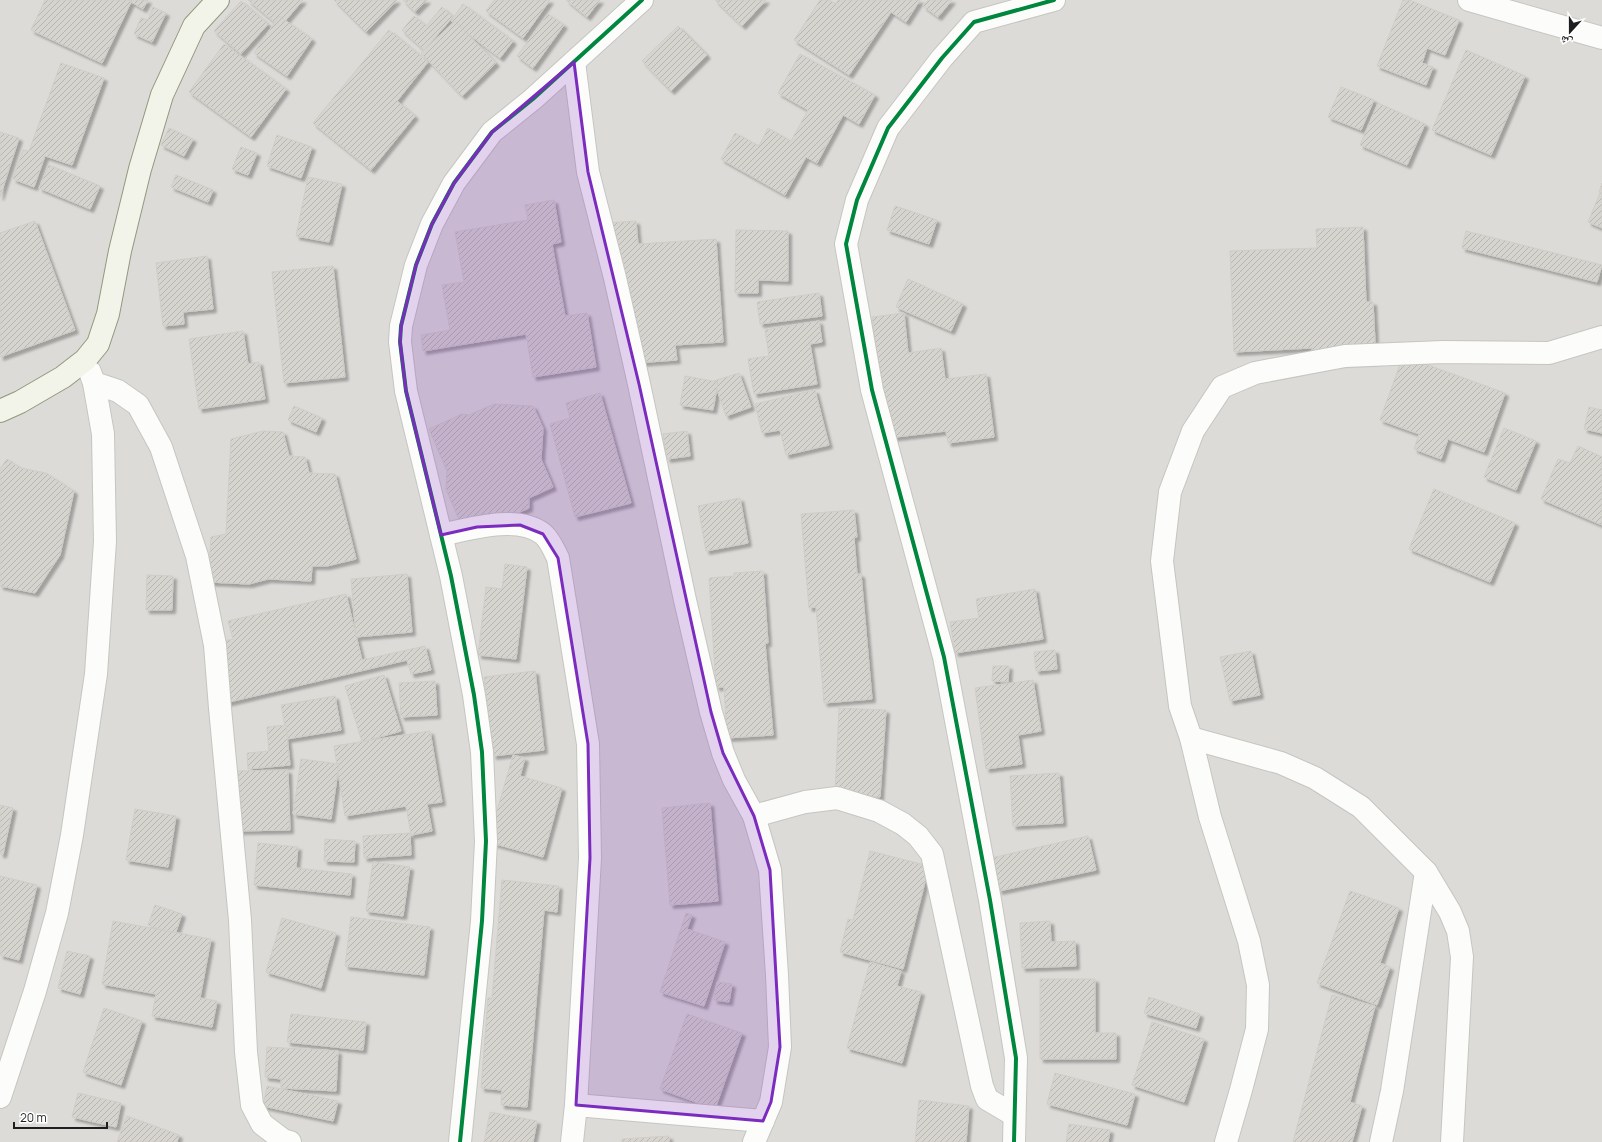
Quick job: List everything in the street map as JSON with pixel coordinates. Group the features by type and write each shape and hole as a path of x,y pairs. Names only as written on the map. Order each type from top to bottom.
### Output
{"main road":[{"path":"0,411 20,402 63,377 85,360 98,344 108,314 120,251 140,169 162,95 194,26 218,0"}],"street":[{"path":"460,1142 482,921 486,841 482,752 474,695 451,576 406,391 400,342 401,326 416,265 432,224 454,183 492,132 533,99 642,0"},
{"path":"1014,1142 1016,1058 990,900 944,657 872,390 846,244 856,200 888,128 942,58 974,22 1054,0"},
{"path":"1469,0 1602,38"},
{"path":"574,62 588,172 615,278 711,712 728,767 754,816 770,870 780,1047 771,1102 754,1142"},
{"path":"1226,1142 1242,1090 1257,1029 1258,986 1249,941 1210,817 1190,738 1180,706 1162,561 1170,492 1193,431 1222,387 1255,373 1345,356 1443,352 1549,352 1602,337"},
{"path":"0,1097 35,991 57,913 72,835 96,674 105,541 103,434 94,383 85,360"},
{"path":"94,383 118,391 138,405 161,447 197,556 215,645 240,920 246,1052 252,1105 262,1124 283,1140 290,1142"},
{"path":"441,535 477,527 508,524 520,525 534,528 543,534 549,541 558,558 588,744 590,858 576,1104 572,1142"},
{"path":"1190,738 1282,763 1314,778 1361,807 1426,872 1458,931 1462,957 1452,1142"},
{"path":"754,816 805,802 838,798 879,811 904,824 918,836 932,854 982,1086 987,1099 1014,1115"},
{"path":"1381,1142 1394,1076 1426,872"},
{"path":"576,1104 763,1121"}],"highlighted area":[{"path":"574,62 588,172 639,384 711,712 723,753 754,816 770,870 780,1047 771,1102 763,1121 576,1105 590,858 588,744 558,558 543,534 520,525 477,527 441,535 406,391 400,342 401,326 416,265 432,224 454,183 492,132"}],"shaded area":[{"path":"0,0 1602,0 1602,1142 0,1142"}],"building":[{"path":"45,0 132,0 102,63 31,30"},
{"path":"128,0 148,0 143,9"},
{"path":"248,0 303,0 280,27"},
{"path":"334,0 397,0 366,32"},
{"path":"403,0 427,0 415,12"},
{"path":"494,0 550,0 523,38 486,11"},
{"path":"566,0 600,0 587,17"},
{"path":"715,0 766,0 742,26"},
{"path":"820,0 829,0 836,4 838,0 920,0 906,22 891,12 849,75 794,40"},
{"path":"928,0 952,0 938,17 923,6"},
{"path":"1403,0 1409,0 1459,20 1445,55 1427,48 1422,63 1433,67 1426,85 1377,66"},
{"path":"241,1 268,24 241,54 214,31"},
{"path":"463,4 513,41 500,58 451,21"},
{"path":"153,7 166,13 152,42 134,34 141,18 148,20"},
{"path":"442,7 453,17 424,50 402,30 414,16 426,26"},
{"path":"548,14 564,25 533,68 517,56"},
{"path":"279,16 312,39 287,76 254,53"},
{"path":"455,21 496,63 462,96 421,53"},
{"path":"678,26 707,55 671,91 642,61"},
{"path":"389,30 428,62 397,101 415,116 371,170 313,123"},
{"path":"224,44 286,89 251,137 189,92"},
{"path":"1466,50 1525,76 1491,155 1432,130"},
{"path":"800,54 875,95 859,124 843,115 817,163 806,157 785,195 721,159 735,133 759,146 768,128 791,141 808,110 778,93"},
{"path":"61,63 104,78 72,165 45,156 34,187 13,179 23,150 29,151"},
{"path":"1341,87 1374,100 1361,130 1328,117"},
{"path":"1378,103 1425,124 1407,165 1360,145"},
{"path":"169,128 193,139 184,156 161,145"},
{"path":"0,132 19,138 0,197"},
{"path":"277,135 312,147 301,178 267,166"},
{"path":"241,147 257,153 248,175 232,169"},
{"path":"49,165 100,186 90,209 39,188"},
{"path":"176,175 213,190 208,202 171,187"},
{"path":"308,177 342,184 329,242 296,236"},
{"path":"1602,183 1602,193 1599,192"},
{"path":"1600,193 1602,194 1602,228 1588,222"},
{"path":"554,200 561,242 552,244 565,316 587,313 596,367 533,377 526,334 423,351 421,335 450,330 442,285 464,282 455,232 528,220 525,205"},
{"path":"895,206 937,220 929,244 887,230"},
{"path":"35,221 75,330 0,357 0,233"},
{"path":"636,221 638,244 716,239 723,342 675,345 677,360 635,363 607,223"},
{"path":"1363,227 1366,302 1373,302 1376,361 1313,364 1312,348 1234,352 1230,251 1317,248 1316,229"},
{"path":"736,230 788,231 788,281 758,280 758,293 735,293"},
{"path":"1466,231 1602,265 1597,282 1462,248"},
{"path":"207,256 213,309 183,312 184,324 163,326 156,263"},
{"path":"333,266 345,377 284,383 272,272"},
{"path":"908,279 963,304 951,331 896,307"},
{"path":"819,293 822,316 760,324 757,302"},
{"path":"904,313 908,353 941,348 945,379 986,374 994,437 948,443 946,431 888,438 872,317"},
{"path":"819,321 822,342 810,344 817,384 754,394 748,359 769,356 765,330"},
{"path":"243,331 248,364 259,362 265,399 199,409 189,339"},
{"path":"1403,356 1505,393 1484,452 1448,439 1441,459 1414,449 1419,434 1380,420"},
{"path":"739,373 751,407 726,416 714,381"},
{"path":"685,376 718,382 713,410 680,405"},
{"path":"815,390 829,445 786,455 780,430 762,433 755,404"},
{"path":"600,393 631,503 575,517 550,424 570,418 566,403"},
{"path":"494,404 533,406 543,428 541,459 553,487 529,498 529,508 493,524 460,522 446,489 447,471 429,429 462,414 469,415"},
{"path":"294,406 322,418 316,432 288,420"},
{"path":"1589,407 1602,410 1602,433 1584,429"},
{"path":"1504,428 1536,441 1516,490 1484,477"},
{"path":"263,431 283,432 289,456 305,457 309,473 335,474 356,559 327,566 312,566 311,581 268,579 249,584 208,582 211,537 226,534 231,439"},
{"path":"687,431 690,456 667,459 663,434"},
{"path":"1578,446 1602,457 1602,525 1541,499 1558,459 1570,463"},
{"path":"7,459 21,468 46,473 74,491 60,555 35,593 0,586 0,469"},
{"path":"1434,489 1515,523 1490,582 1409,549"},
{"path":"740,498 748,543 706,551 698,506"},
{"path":"854,510 857,537 854,538 857,574 861,574 872,699 824,703 816,607 809,608 801,514"},
{"path":"505,564 527,567 516,659 478,655 486,587 502,589"},
{"path":"763,571 768,643 765,643 773,735 727,738 724,687 716,687 709,578 734,576 734,573"},
{"path":"407,574 412,632 356,637 351,579"},
{"path":"147,575 173,576 172,610 146,610"},
{"path":"1035,589 1043,639 955,653 950,622 979,618 976,599"},
{"path":"346,594 362,660 425,646 431,670 411,674 407,660 225,703 215,643 233,639 228,621"},
{"path":"1055,650 1057,669 1036,671 1034,652"},
{"path":"1251,651 1260,695 1230,701 1220,657"},
{"path":"993,666 1009,666 1008,682 992,681"},
{"path":"535,671 544,750 493,756 484,677"},
{"path":"384,675 401,731 362,742 345,686"},
{"path":"1033,680 1041,731 1018,735 1022,764 986,769 975,688"},
{"path":"435,681 437,715 401,717 399,683"},
{"path":"335,696 341,730 287,739 281,705"},
{"path":"839,708 886,710 880,797 835,795"},
{"path":"286,725 290,765 248,769 247,753 269,751 267,727"},
{"path":"430,731 442,802 427,804 432,831 411,835 406,806 345,816 334,746"},
{"path":"513,755 525,758 520,776 562,788 543,857 488,842"},
{"path":"301,759 339,764 331,819 293,814"},
{"path":"288,770 290,830 235,831 234,771"},
{"path":"1059,773 1063,823 1013,826 1010,776"},
{"path":"710,803 718,901 670,905 662,808"},
{"path":"0,805 13,808 3,854 0,854"},
{"path":"135,809 176,816 168,867 126,860"},
{"path":"410,833 411,855 364,858 363,836"},
{"path":"1088,836 1096,870 999,891 991,858"},
{"path":"325,839 355,841 354,862 324,861"},
{"path":"258,843 298,847 296,868 352,874 350,895 254,885"},
{"path":"870,851 929,866 903,969 840,952 848,919 853,920"},
{"path":"373,862 410,867 403,916 366,911"},
{"path":"0,876 37,885 19,960 0,955"},
{"path":"502,880 559,886 557,912 544,910 527,1107 501,1105 502,1090 481,1088 488,998 492,998"},
{"path":"1350,891 1399,908 1380,963 1390,967 1377,1005 1317,983"},
{"path":"155,905 182,914 175,935 148,925"},
{"path":"686,913 692,915 687,929 725,942 704,1006 660,992"},
{"path":"351,917 430,927 424,975 345,966"},
{"path":"282,918 336,933 321,988 266,972"},
{"path":"113,921 211,939 200,998 217,1001 212,1027 152,1016 156,994 102,984"},
{"path":"1050,921 1051,942 1075,941 1076,966 1022,968 1020,923"},
{"path":"67,951 90,956 80,994 58,988"},
{"path":"870,962 901,971 897,986 921,992 902,1063 847,1048"},
{"path":"1040,979 1095,979 1095,1033 1116,1033 1116,1059 1040,1059"},
{"path":"717,982 732,984 729,1002 714,1000"},
{"path":"1332,995 1375,1006 1350,1102 1362,1106 1352,1142 1293,1142"},
{"path":"1149,997 1200,1014 1196,1028 1144,1013"},
{"path":"104,1008 142,1021 121,1085 83,1072"},
{"path":"291,1014 366,1022 363,1050 287,1042"},
{"path":"687,1014 742,1033 715,1109 660,1089"},
{"path":"1152,1022 1204,1039 1184,1102 1132,1085"},
{"path":"267,1047 338,1051 336,1091 281,1088 281,1079 265,1077"},
{"path":"1055,1073 1135,1094 1127,1125 1047,1104"},
{"path":"267,1086 338,1101 333,1121 263,1106"},
{"path":"78,1093 121,1103 116,1127 72,1117"},
{"path":"919,1100 969,1106 966,1142 915,1142"},
{"path":"490,1112 537,1121 533,1142 484,1142"},
{"path":"127,1116 179,1135 177,1142 117,1142"},
{"path":"1069,1124 1110,1130 1108,1142 1066,1142"},
{"path":"669,1136 669,1142 622,1142 622,1139"}],"cycle path":[{"path":"460,1142 482,921 486,841 482,752 474,695 451,576 406,391 400,342 401,326 416,265 432,224 454,183 492,132 533,99 642,0"},
{"path":"1014,1142 1016,1058 990,900 944,657 872,390 846,244 857,200 888,128 942,58 974,22 1054,0"}]}
